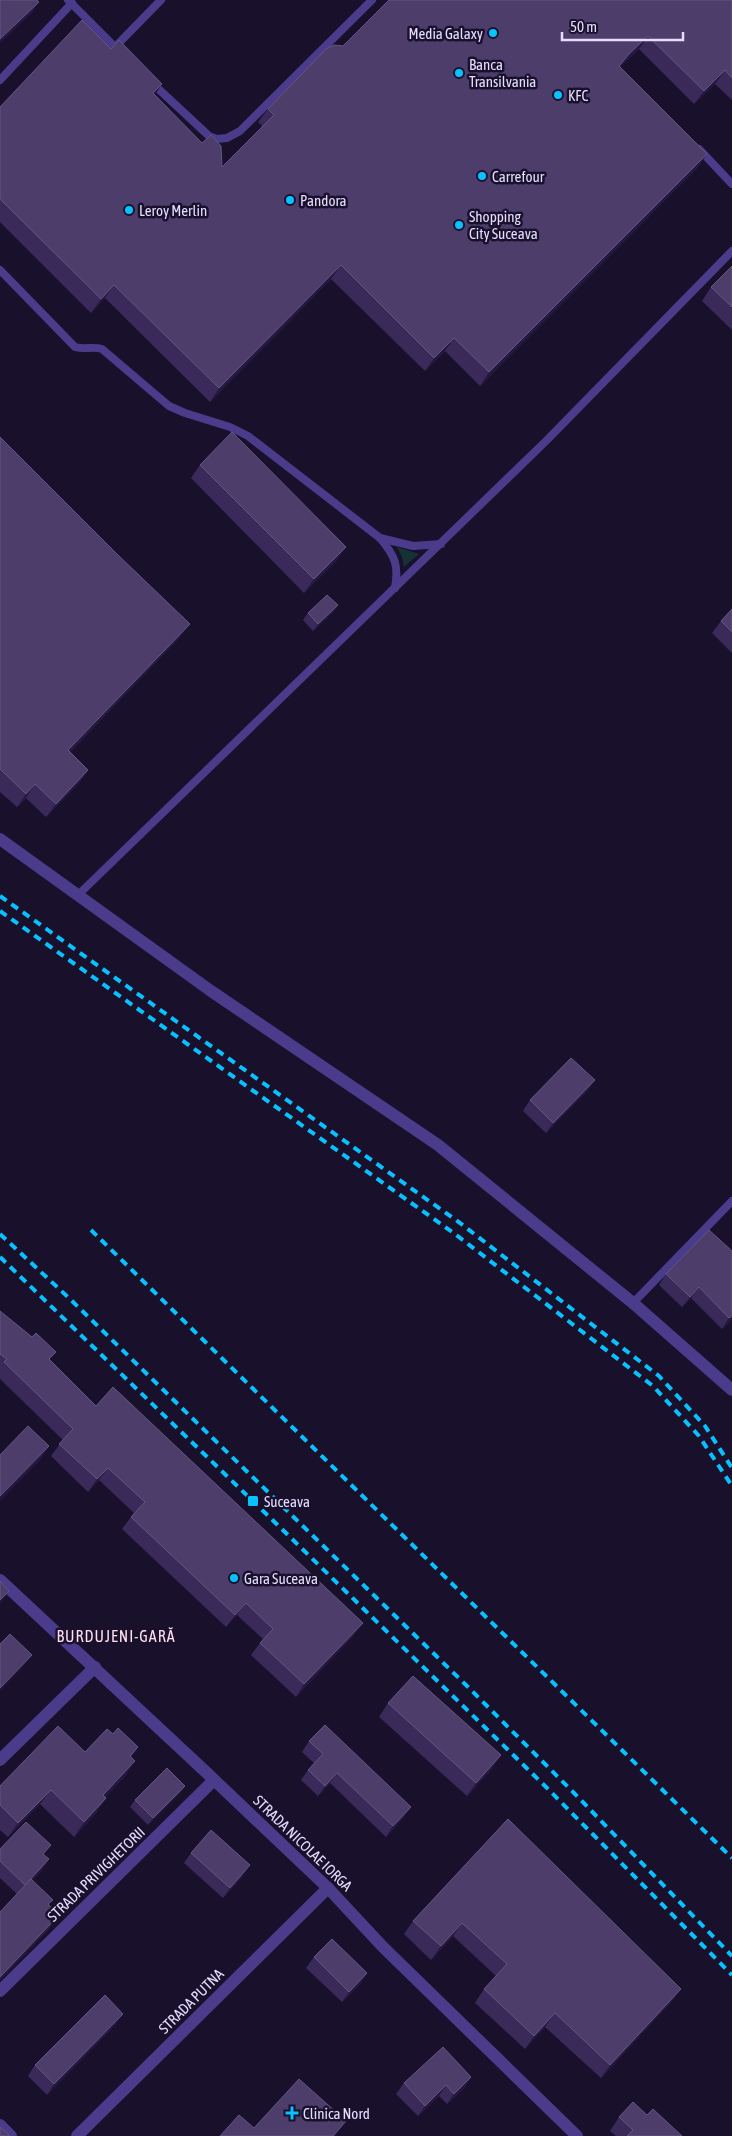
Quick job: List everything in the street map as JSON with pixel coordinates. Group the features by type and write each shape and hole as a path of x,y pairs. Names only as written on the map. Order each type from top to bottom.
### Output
{"street":[{"path":"0,839 211,991 438,1145 730,1383"},
{"name":"STRADA NICOLAE IORGA","path":"0,1580 328,1888 383,1947 577,2136"},
{"path":"0,1760 95,1668"},
{"name":"STRADA PRIVIGHETORII","path":"0,1991 214,1780"},
{"name":"STRADA PUTNA","path":"85,2134 328,1888"},
{"path":"0,2125 11,2136"}],"lane":[{"path":"115,47 161,0"},
{"path":"143,74 204,132 218,139 227,138 240,131 270,103 372,0"},
{"path":"0,80 70,2 129,61"},
{"path":"691,142 732,184"},
{"path":"78,895 547,440 732,251"},
{"path":"0,270 75,347 81,349 97,347 102,349 169,406 185,414 242,432 380,538 388,547 396,562 398,574 395,588"},
{"path":"380,538 413,546 441,544"},
{"path":"633,1303 732,1200"}],"green space":[{"path":"397,547 419,554 404,567"}],"building":[{"path":"0,0 37,0 39,2 0,39"},
{"name":"Shopping City Suceava","path":"389,0 732,0 732,78 725,70 704,91 648,36 619,66 707,154 489,372 454,338 434,358 341,265 219,388 114,285 101,299 0,199 0,107 82,20 111,49 119,40 162,84 153,93 202,143 211,135 221,146 222,167 274,115 268,109 326,49 334,45 343,46"},
{"path":"732,266 732,307 711,287"},
{"path":"232,432 346,547 314,579 200,465"},
{"path":"0,437 190,624 68,750 88,770 56,804 35,784 26,794 0,769"},
{"path":"327,595 338,605 318,624 308,613"},
{"path":"732,609 732,632 721,621"},
{"path":"571,1058 595,1080 553,1123 530,1100"},
{"path":"709,1230 732,1251 732,1316 729,1318 699,1287 690,1297 666,1274"},
{"name":"Gara Suceava","path":"0,1311 32,1337 36,1333 56,1352 49,1359 96,1406 113,1387 363,1623 304,1684 260,1643 273,1629 246,1603 235,1615 131,1517 145,1502 108,1468 97,1479 59,1444 73,1429 4,1362 7,1359 0,1354"},
{"path":"28,1426 49,1446 0,1496 0,1455"},
{"path":"0,1581 9,1591 0,1600"},
{"path":"10,1634 32,1655 0,1688 0,1644"},
{"path":"413,1676 501,1755 476,1783 388,1703"},
{"path":"325,1725 411,1807 393,1826 337,1773 325,1786 308,1770 323,1754 309,1741"},
{"path":"58,1726 85,1752 107,1729 113,1734 118,1728 138,1747 130,1756 135,1761 103,1795 106,1798 84,1822 51,1790 18,1823 0,1805 0,1786"},
{"path":"167,1768 185,1786 153,1818 135,1800"},
{"path":"508,1819 681,1989 610,2065 555,2013 534,2036 484,1989 507,1964 462,1923 441,1946 413,1921"},
{"path":"26,1822 51,1845 43,1854 49,1859 25,1885 0,1861 0,1849"},
{"path":"211,1830 250,1865 230,1888 191,1853"},
{"path":"31,1879 53,1900 48,1904 59,1915 0,1977 0,1912"},
{"path":"332,1939 367,1973 349,1992 314,1957"},
{"path":"105,1995 123,2014 54,2084 35,2065"},
{"path":"443,2047 471,2077 454,2094 446,2085 425,2106 404,2083"},
{"path":"299,2079 346,2121 333,2136 220,2136 239,2115 254,2128"},
{"path":"633,2102 647,2115 653,2109 682,2136 627,2136 633,2130 619,2117"},
{"path":"0,2127 10,2136 0,2136"}],"railway":[{"path":"0,896 460,1223 659,1376 705,1426 732,1468"},
{"path":"0,911 455,1234 653,1386 699,1436 732,1486"},
{"path":"91,1230 732,1858"},
{"path":"0,1234 70,1299 468,1687 732,1956"},
{"path":"0,1257 546,1787 732,1975"}],"place":[{"name":"Media Galaxy","path":"493,33"},
{"name":"Banca Transilvania","path":"459,73"},
{"name":"KFC","path":"558,95"},
{"name":"Carrefour","path":"482,176"},
{"name":"Pandora","path":"290,200"},
{"name":"Leroy Merlin","path":"129,210"},
{"name":"Shopping City Suceava","path":"459,225"},
{"name":"Suceava","path":"253,1501"},
{"name":"Gara Suceava","path":"234,1578"},
{"name":"Clinica Nord","path":"292,2113"}],"district":[{"name":"BURDUJENI-GARĂ","path":"116,1636"}]}
